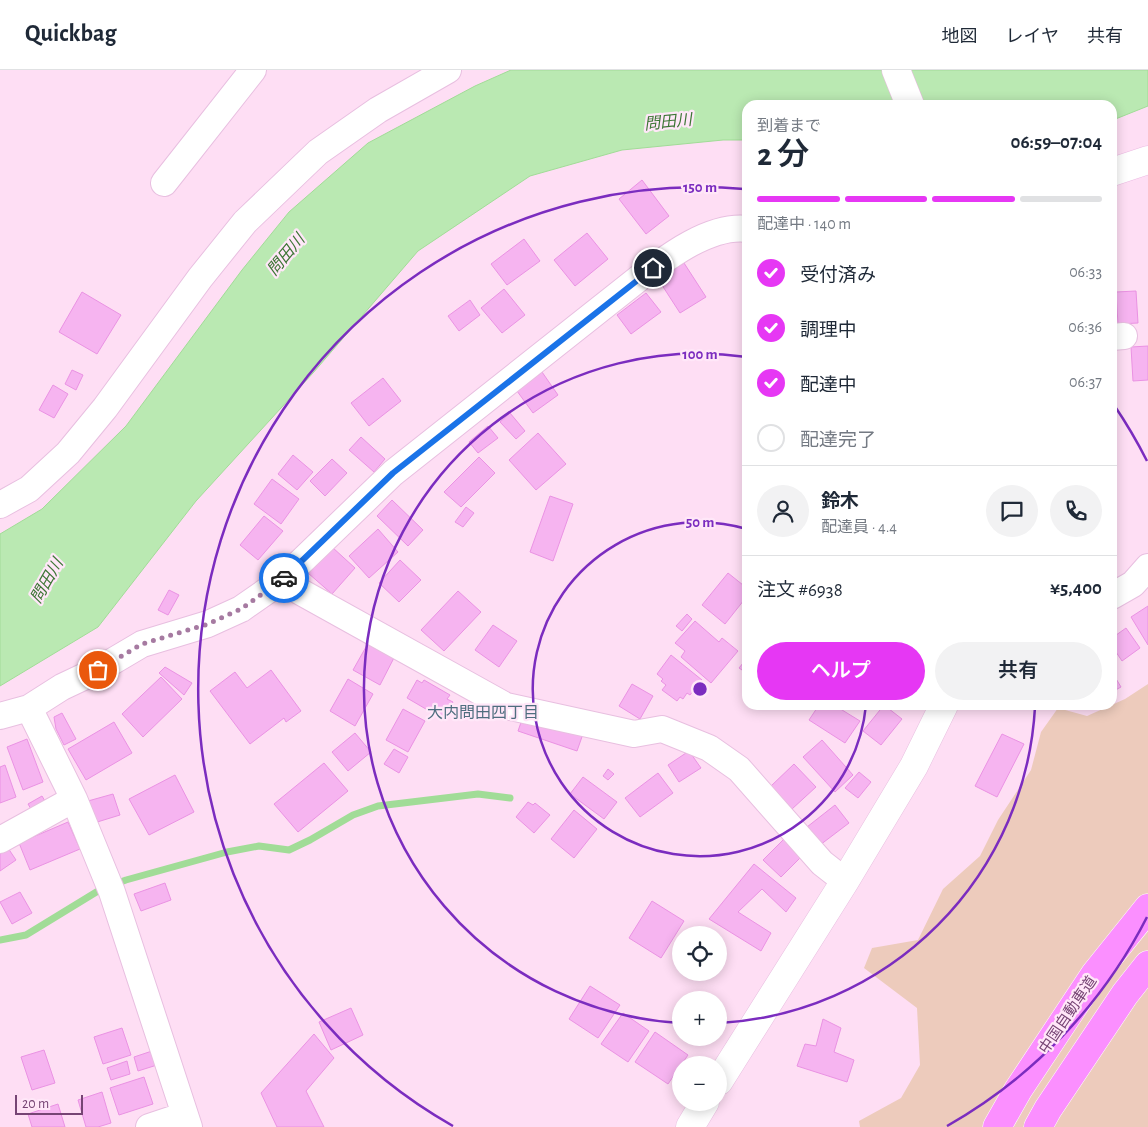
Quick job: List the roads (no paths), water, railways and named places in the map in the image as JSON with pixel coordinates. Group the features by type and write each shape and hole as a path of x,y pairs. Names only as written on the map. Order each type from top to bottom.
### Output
{"highway":[{"name":"中国自動車道","path":"996,1127 1018,1090 1095,974 1148,908"},
{"path":"1038,1127 1125,994 1148,965"}],"street":[{"path":"164,183 253,70"},
{"path":"0,505 29,489 68,453 105,408 200,278 245,222 318,152 378,110 448,70"},
{"path":"896,70 908,100"},
{"path":"1117,170 1148,160"},
{"path":"0,716 29,708 62,687 98,670 142,644 208,624 241,609 281,581 393,473 638,279 668,257 709,234 742,228"},
{"path":"1117,593 1134,584 1148,567"},
{"path":"281,581 506,706 634,734 662,729 709,748 739,769 822,863 845,881"},
{"path":"29,708 74,799 109,886 187,1121 149,1127"},
{"path":"727,1068 845,881 914,766 940,710"},
{"path":"0,840 74,799"},
{"path":"690,1127 700,1111"}],"water":[{"name":"問田川","path":"511,70 1148,70 1148,106 1117,118 1117,100 742,100 742,140 723,140 622,150 530,176 418,251 313,373 196,501 98,627 0,686 0,534 42,509 126,426 242,270 289,212 368,143 475,86"}],"waterway":[{"path":"115,884 227,852 259,846 289,850 353,815 378,806 478,794 510,798"},
{"path":"0,940 26,935 105,888"}],"district":[{"name":"大内問田四丁目","path":"483,713"}]}
